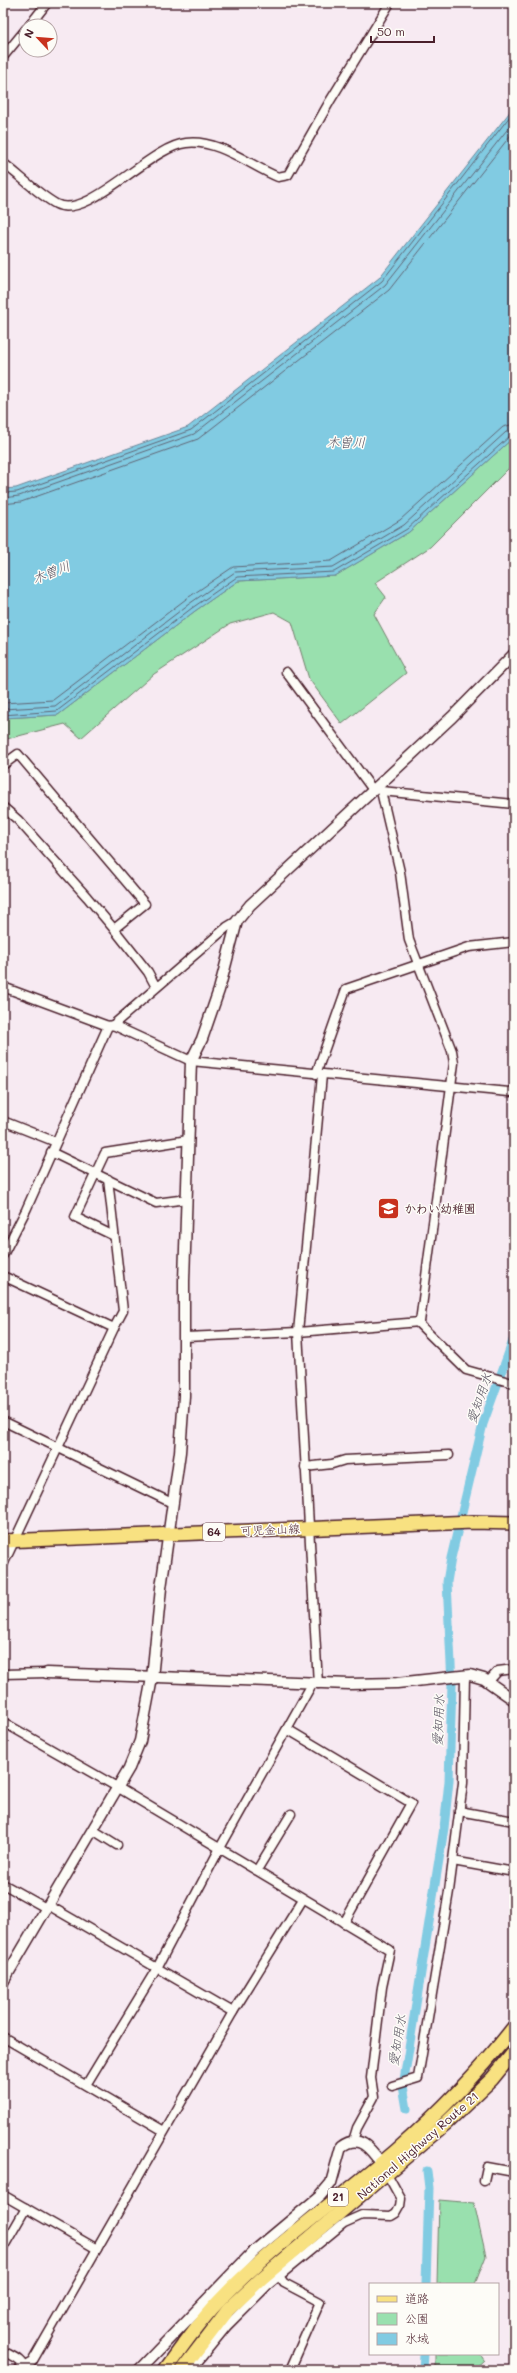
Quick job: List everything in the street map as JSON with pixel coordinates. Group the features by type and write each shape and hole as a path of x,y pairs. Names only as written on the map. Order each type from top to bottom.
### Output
{"main road":[{"name":"可児金山線","path":"9,1541 168,1533 473,1522 514,1523"},
{"name":"National Highway Route 21","path":"182,2370 228,2310 384,2168 454,2098 514,2027"},
{"name":"National Highway Route 21","path":"165,2370 221,2299 281,2242 384,2168 457,2113 492,2079 514,2052"}],"street":[{"path":"35,18 47,3"},
{"path":"3,163 56,204 76,206 104,192 158,153 186,142 206,143 278,177 288,175 390,3"},
{"path":"3,57 18,39"},
{"path":"3,1982 136,1754 152,1678 151,1664 184,1396 184,1281 192,1061 202,1039 219,990 237,922 250,905 377,789 452,717 514,654"},
{"path":"185,1337 298,1332 420,1322 449,1086 454,1063 452,1051 409,940 400,872 377,789 286,672"},
{"path":"3,765 18,754 145,904 114,929"},
{"path":"377,789 514,804"},
{"path":"3,807 82,891 148,972 156,987"},
{"path":"3,1255 26,1210 50,1152 111,1026 227,927 237,922"},
{"path":"86,2085 157,1968 220,1848 287,1729 315,1684 298,1332 319,1074 346,989 418,963 469,947 514,942"},
{"path":"3,987 111,1026 192,1061 509,1092 514,1091"},
{"path":"3,1121 56,1142"},
{"path":"114,1236 75,1217 105,1153 188,1140"},
{"path":"50,1152 156,1203 187,1199"},
{"path":"3,1565 9,1541 60,1448 114,1328 124,1311 108,1179"},
{"path":"3,1276 114,1328"},
{"path":"417,1322 466,1370 508,1382"},
{"path":"3,1421 172,1503"},
{"path":"305,1467 332,1464 345,1460 449,1455"},
{"path":"488,1682 498,1671 514,1669"},
{"path":"3,1674 47,1673 315,1684 397,1683 463,1675 479,1677 514,1700"},
{"path":"394,2086 418,2078 453,1861 463,1783 463,1675"},
{"path":"3,1722 118,1787 390,1950 382,1987 372,2070 374,2097 357,2128 354,2141"},
{"path":"287,1729 411,1803 344,1923"},
{"path":"459,1811 514,1821"},
{"path":"257,1870 291,1814"},
{"path":"93,1830 117,1845"},
{"path":"453,1861 514,1872"},
{"path":"3,1884 157,1968 233,2012"},
{"path":"3,2351 19,2360 22,2369 32,2362 233,2012 303,1899"},
{"path":"3,2037 164,2131"},
{"path":"139,2370 253,2252 320,2196 331,2183 341,2147 354,2141 367,2145 384,2168 401,2199 400,2206 396,2213 391,2216 362,2215 344,2223 280,2276 227,2326 191,2370"},
{"path":"484,2181 487,2167 514,2172"},
{"path":"3,2195 97,2249"},
{"path":"3,2248 26,2208"},
{"path":"280,2276 284,2283 320,2302 290,2370"}],"green space":[{"path":"514,437 514,463 430,547 375,583 386,597 374,614 406,673 342,724 309,679 292,622 274,612 230,624 154,674 81,738 65,724 3,740 3,718 58,715 195,611 238,581 335,576 409,532"},
{"path":"439,2200 474,2203 486,2256 475,2283 437,2283"},
{"path":"435,2355 481,2355 484,2360 473,2370 435,2370"}],"water":[{"name":"木曽川","path":"514,100 514,437 409,532 335,576 238,581 195,611 58,715 3,718 3,489 16,488 188,427 379,278 509,113"}],"waterway":[{"name":"愛知用水","path":"407,2109 403,2086 444,1828 449,1781 452,1684 447,1582 451,1558 483,1424 514,1338"},
{"name":"愛知用水","path":"426,2283 429,2188 427,2171"},
{"name":"愛知用水","path":"423,2370 424,2355"}],"place":[{"name":"かわい幼稚園","path":"389,1209"}]}
